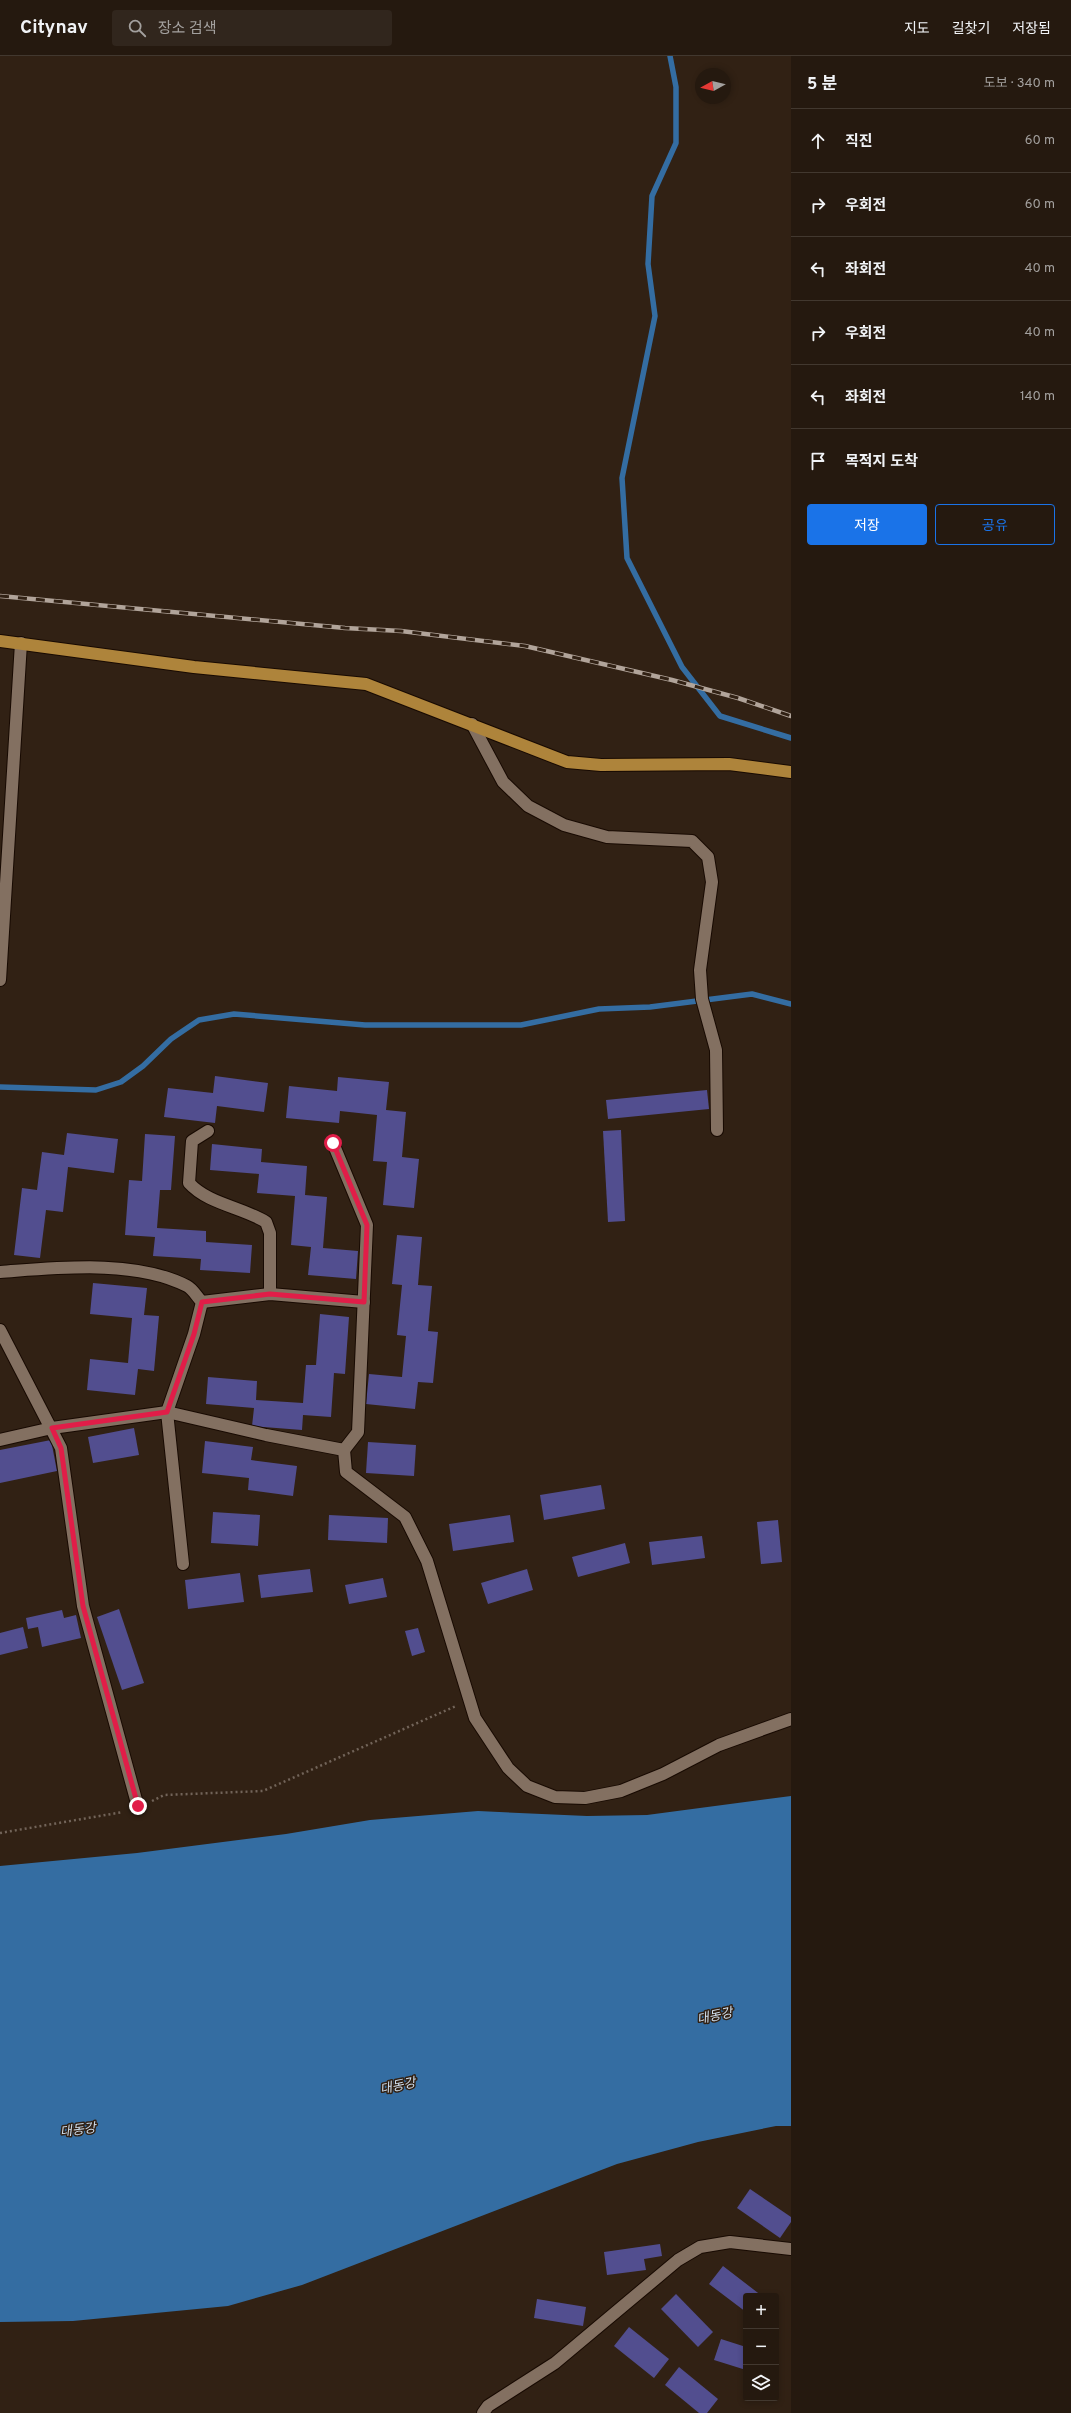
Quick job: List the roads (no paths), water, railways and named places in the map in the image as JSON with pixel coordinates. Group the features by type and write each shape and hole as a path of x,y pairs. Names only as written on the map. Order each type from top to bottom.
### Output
{"main road":[{"path":"0,641 194,667 366,684 567,762 601,765 729,764 791,772"}],"street":[{"path":"0,980 21,643"},
{"path":"472,724 503,782 528,806 564,825 607,837 692,840 708,857 712,882 700,970 702,999 716,1050 717,1130"},
{"path":"208,1131 192,1141 189,1183 199,1194 254,1214 266,1222 270,1233 270,1294"},
{"path":"333,1143 367,1225 358,1432 344,1450 346,1472 405,1517 427,1561 475,1718 508,1768 527,1786 555,1797 585,1798 621,1791 663,1774 719,1746 791,1719"},
{"path":"0,1272 61,1268 131,1270 188,1286 202,1302"},
{"path":"202,1302 270,1294 364,1302"},
{"path":"183,1564 167,1412 194,1334 202,1302"},
{"path":"0,1330 61,1448 83,1606 138,1806"},
{"path":"0,1440 52,1428 167,1412 266,1435 344,1450"},
{"path":"483,2413 488,2406 555,2363 678,2260 700,2247 730,2242 791,2249"}],"water":[{"name":"대동강","path":"791,1796 791,2126 776,2126 698,2142 617,2164 302,2285 228,2306 73,2321 0,2322 0,1866 137,1853 286,1834 370,1820 478,1811 587,1816 647,1815"}],"waterway":[{"path":"670,56 676,87 676,143 652,196 648,264 655,316 622,478 627,558 682,667 720,716 791,738"},
{"path":"0,1087 96,1090 121,1082 143,1066 171,1039 199,1020 234,1014 365,1025 521,1025 599,1009 650,1007 752,994 791,1004"}],"railway":[{"path":"0,596 345,628 401,631 525,646 672,680 738,698 791,716"}]}
